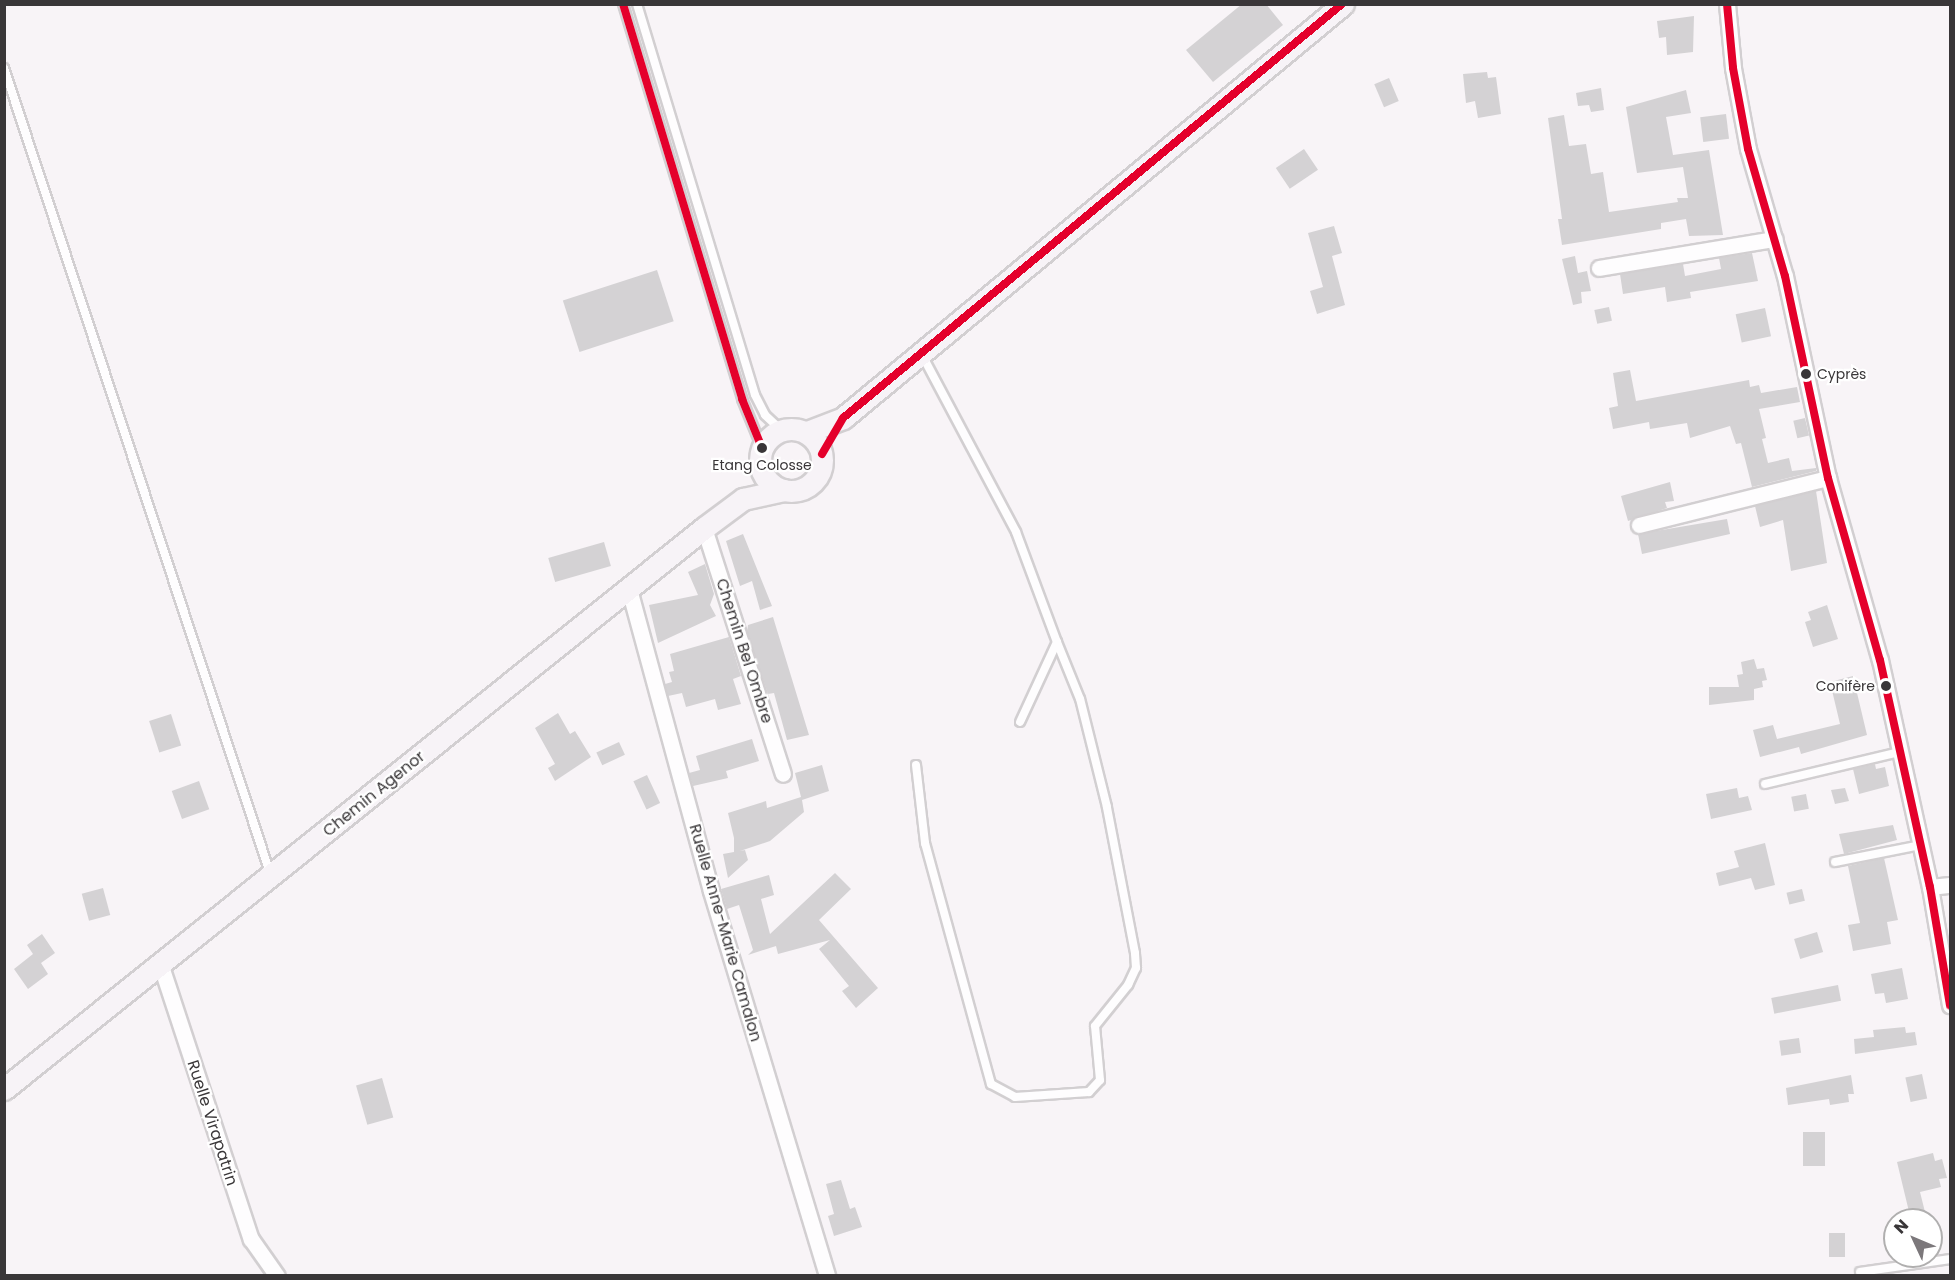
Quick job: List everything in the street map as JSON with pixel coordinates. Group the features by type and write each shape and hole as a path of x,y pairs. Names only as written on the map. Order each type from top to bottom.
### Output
{"main road":[{"name":"Chemin Agenor","path":"743,499 761,457 781,430 807,432 843,418 1343,4"},
{"name":"Chemin Agenor","path":"4,1089 160,963 272,877 704,528 743,499 784,490 802,489 816,479 822,454 843,418"},
{"path":"807,432 822,454"},
{"path":"761,457 768,481 784,490"}],"street":[{"path":"1727,4 1732,68 1748,149 1775,238 1828,478 1880,660 1930,887 1950,1005"},
{"path":"1599,268 1775,238"},
{"path":"1639,525 1828,478"},
{"name":"Chemin Bel Ombre","path":"704,528 783,774"},
{"name":"Ruelle Anne-Marie Camalon","path":"629,589 714,902 828,1275"},
{"path":"1930,887 1950,885"},
{"name":"Ruelle Virapatrin","path":"160,963 251,1239 277,1275"}],"lane":[{"path":"623,4 761,457"},
{"path":"637,4 755,395 765,415 781,430"},
{"path":"4,68 272,877"},
{"path":"916,765 925,843 991,1084 1015,1097 1089,1092 1100,1080 1095,1026 1128,985 1136,968 1135,953 1101,785 1080,699 1016,532 921,354"},
{"path":"1020,722 1057,642"},
{"path":"1765,784 1899,752"},
{"path":"1835,862 1921,845"},
{"path":"1860,1272 1950,1259"}],"building":[{"path":"1242,4 1266,4 1283,25 1213,82 1186,50"},
{"path":"1694,16 1693,52 1667,55 1666,37 1659,38 1657,21"},
{"path":"1487,72 1488,78 1496,77 1501,114 1478,118 1475,101 1466,103 1463,74"},
{"path":"1389,78 1399,101 1384,107 1374,84"},
{"path":"1601,88 1604,110 1591,112 1589,105 1578,106 1576,93"},
{"path":"1686,90 1691,113 1666,117 1673,155 1709,150 1723,235 1689,236 1686,219 1661,223 1661,229 1562,245 1558,219 1562,219 1548,118 1564,115 1569,146 1586,144 1591,174 1603,172 1609,212 1678,202 1677,198 1688,198 1683,167 1637,173 1626,107"},
{"path":"1726,114 1729,139 1703,142 1700,117"},
{"path":"1304,149 1318,170 1290,189 1276,168"},
{"path":"1334,226 1342,253 1332,256 1345,305 1317,314 1310,291 1323,287 1308,233"},
{"path":"1752,253 1758,281 1690,292 1691,298 1667,302 1665,287 1623,294 1620,274 1683,264 1685,276 1721,269 1719,258"},
{"path":"1575,256 1578,273 1587,271 1591,291 1581,292 1582,303 1573,305 1562,259"},
{"path":"657,270 674,321 580,352 563,301"},
{"path":"1609,307 1612,321 1597,324 1594,310"},
{"path":"1765,308 1771,336 1742,343 1736,314"},
{"path":"1630,370 1636,401 1749,380 1750,387 1759,385 1761,393 1797,387 1800,402 1759,409 1766,438 1762,439 1768,463 1789,458 1792,471 1816,468 1816,471 1752,487 1741,443 1736,444 1730,426 1690,438 1687,423 1650,429 1649,422 1613,429 1609,408 1618,406 1613,373"},
{"path":"1805,418 1809,436 1797,438 1793,421"},
{"path":"1670,482 1674,501 1665,502 1667,508 1628,521 1621,496"},
{"path":"1816,491 1827,563 1791,571 1783,520 1760,527 1755,506"},
{"path":"1727,519 1730,534 1642,554 1638,534"},
{"path":"743,534 772,606 760,610 752,581 740,586 726,541"},
{"path":"604,542 611,566 555,582 548,558"},
{"path":"705,564 714,594 710,605 716,616 658,643 649,605 698,595 688,572"},
{"path":"1827,605 1838,639 1813,647 1805,622 1811,620 1808,612"},
{"path":"773,617 809,735 787,740 774,693 768,694 747,632 748,625"},
{"path":"729,637 741,676 733,679 741,704 718,710 715,699 686,707 682,693 668,696 665,684 672,682 669,672 674,671 670,654"},
{"path":"1754,659 1757,669 1764,668 1767,680 1762,681 1763,687 1754,689 1754,700 1709,705 1709,687 1739,687 1737,675 1743,674 1741,662"},
{"path":"1853,676 1867,735 1801,754 1799,747 1760,757 1753,730 1773,725 1777,739 1840,724 1830,682"},
{"path":"558,713 570,734 575,731 591,757 555,781 548,768 555,764 535,728"},
{"path":"171,714 181,745 159,752 149,721"},
{"path":"752,739 759,761 726,771 728,778 693,786 689,773 700,770 696,756"},
{"path":"619,742 625,755 602,765 596,753"},
{"path":"1875,764 1876,769 1885,767 1889,786 1859,794 1853,769"},
{"path":"822,765 829,791 802,800 804,812 770,841 740,851 745,850 748,860 728,878 723,854 734,852 734,838 728,813 766,801 767,808 801,797 795,773"},
{"path":"647,775 660,803 647,809 633,781"},
{"path":"199,781 209,809 182,819 172,791"},
{"path":"1737,788 1739,798 1748,796 1752,810 1711,819 1706,794"},
{"path":"1845,788 1849,801 1835,804 1831,790"},
{"path":"1806,794 1809,809 1794,812 1791,797"},
{"path":"1893,825 1897,840 1844,854 1839,834"},
{"path":"1765,843 1775,885 1755,890 1751,878 1719,886 1716,873 1739,867 1734,851"},
{"path":"1884,858 1898,920 1887,922 1891,944 1853,951 1848,925 1860,923 1848,866"},
{"path":"835,873 851,889 819,920 878,988 856,1008 842,991 849,986 819,949 830,940 778,954 776,946 748,955 753,950 739,905 727,909 721,889 769,875 774,895 761,899 770,934"},
{"path":"103,888 110,915 89,921 82,894"},
{"path":"1802,889 1805,901 1789,905 1786,893"},
{"path":"1817,932 1823,952 1800,959 1794,939"},
{"path":"42,934 55,953 41,963 48,974 28,989 14,969 33,954 27,945"},
{"path":"1902,968 1908,999 1886,1003 1884,993 1875,994 1871,974"},
{"path":"1838,985 1841,1001 1774,1014 1771,998"},
{"path":"1905,1027 1906,1033 1915,1032 1917,1045 1855,1054 1854,1039 1874,1037 1873,1030"},
{"path":"1799,1038 1801,1053 1781,1056 1779,1041"},
{"path":"1922,1074 1927,1098 1911,1102 1905,1078"},
{"path":"1851,1075 1854,1094 1848,1094 1849,1102 1830,1105 1829,1099 1788,1105 1786,1088"},
{"path":"382,1078 393,1117 367,1125 356,1085"},
{"path":"1803,1132 1825,1132 1825,1166 1803,1166"},
{"path":"1933,1153 1935,1161 1942,1159 1947,1178 1939,1179 1941,1187 1920,1192 1924,1208 1908,1208 1897,1162"},
{"path":"841,1180 850,1209 855,1207 862,1227 834,1236 828,1216 834,1214 826,1184"},
{"path":"1829,1233 1845,1233 1845,1257 1829,1257"}],"transit line":[{"path":"623,4 742,399 762,448"},
{"path":"822,454 843,418 1342,4"},
{"path":"1727,4 1733,68 1748,149 1785,276 1828,478 1880,660 1930,887 1950,1005"}],"place":[{"name":"Cyprès","path":"1806,374"},
{"name":"Etang Colosse","path":"762,448"},
{"name":"Conifère","path":"1886,686"}]}
